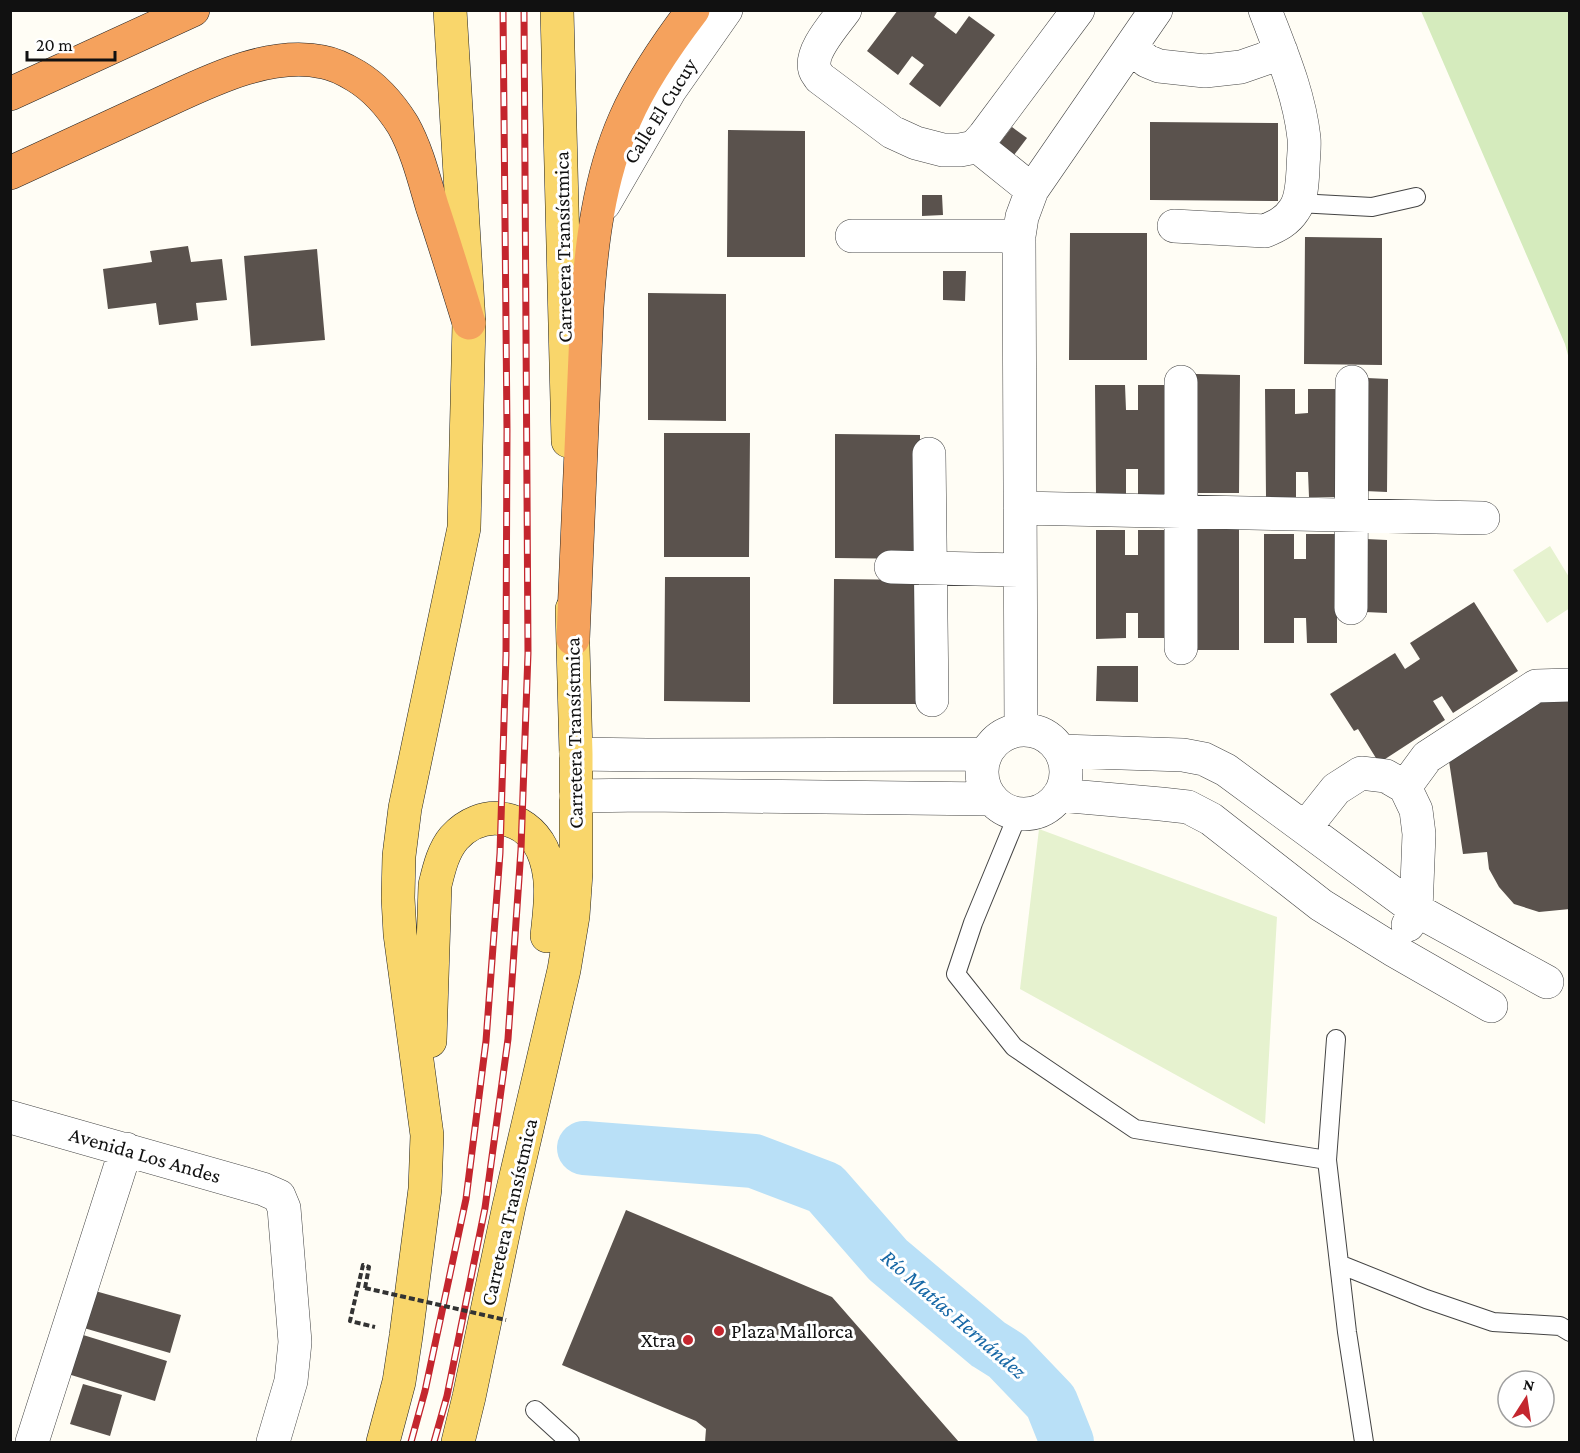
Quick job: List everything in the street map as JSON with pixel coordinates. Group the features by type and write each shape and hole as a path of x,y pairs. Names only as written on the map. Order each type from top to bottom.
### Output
{"highway":[{"path":"10,94 193,10"},
{"path":"573,639 587,308 598,214 610,162 624,121 637,93 693,10"},
{"path":"10,173 218,78 285,59 324,62 344,69 377,92 403,126 423,176 469,323"}],"main road":[{"path":"428,1135 400,934 398,898 399,856 405,808 464,528 469,323 450,10"},
{"name":"Carretera Transístmica","path":"458,1443 509,1206 564,970 573,916 576,873 576,754 557,10"},
{"path":"383,1443 399,1382 424,1189 428,1135 435,885 439,867 453,839 464,828 495,818 519,823 531,833 542,848 551,884 523,1149"}],"street":[{"name":"Calle El Cucuy","path":"598,214 670,90 726,10"},
{"path":"845,10 816,53 815,70 820,78 902,138 944,150 970,148 976,145 1078,10"},
{"path":"1021,730 1019,236 1022,216 1032,190 1156,10"},
{"path":"1174,226 1265,231 1286,220 1298,203 1302,184 1304,139 1294,88 1264,10"},
{"path":"1131,48 1147,61 1159,66 1205,72 1241,67 1281,51"},
{"path":"976,145 1032,190"},
{"path":"852,236 1019,236"},
{"path":"1181,382 1181,648"},
{"path":"1350,608 1352,382"},
{"path":"929,454 932,700"},
{"path":"1020,508 1483,518"},
{"path":"891,567 1020,570"},
{"path":"1405,787 1427,757 1536,686 1569,685"},
{"path":"576,796 657,795 1005,806 1034,813 1048,807 1059,795 1065,781 1066,766 1061,751 1051,739 1037,732 1021,730 995,741 986,754 982,765 985,788 1005,806"},
{"path":"1061,751 1183,755 1204,759 1226,770 1416,910 1547,982"},
{"path":"576,754 986,754"},
{"path":"1305,828 1336,789 1361,773 1386,776 1405,787 1416,810 1419,834 1416,910 1395,951"},
{"path":"1059,795 1188,807 1212,819 1321,905 1491,1006"},
{"name":"Avenida Los Andes","path":"10,1117 263,1189 279,1196 284,1208 295,1342 291,1381 273,1443"},
{"path":"32,1443 126,1149"}],"lane":[{"path":"1298,203 1372,207 1416,197"},
{"path":"1005,806 973,923 956,974 1014,1047 1135,1129 1327,1160"},
{"path":"1336,1039 1327,1160 1347,1332 1364,1443"},
{"path":"1339,1264 1426,1299 1493,1322 1560,1326 1569,1332"},
{"path":"535,1410 570,1443"}],"path":[{"path":"350,1321 363,1265 369,1267 365,1288 506,1320"}],"green space":[{"path":"1421,11 1569,11 1569,359 1565,344"},
{"path":"1550,546 1569,577 1570,608 1547,623 1513,570"},
{"path":"1039,829 1277,917 1265,1124 1020,989"}],"building":[{"path":"898,10 938,10 934,17 956,34 969,16 995,35 940,107 909,84 924,65 912,56 898,75 867,51"},
{"path":"1150,122 1278,123 1278,201 1150,200"},
{"path":"1012,127 1027,138 1014,155 999,144"},
{"path":"728,130 805,131 805,257 727,257"},
{"path":"922,195 942,195 943,215 922,216"},
{"path":"1070,233 1147,233 1147,360 1069,360"},
{"path":"1305,237 1382,238 1382,365 1304,364"},
{"path":"188,246 191,262 222,259 227,300 196,303 198,320 159,325 156,303 108,309 103,269 152,262 150,251"},
{"path":"317,249 325,340 251,346 244,256"},
{"path":"943,271 966,271 965,301 943,300"},
{"path":"648,293 726,294 726,421 648,420"},
{"path":"1196,374 1240,375 1239,493 1195,493"},
{"path":"1367,378 1388,379 1387,492 1365,491"},
{"path":"1095,385 1125,385 1126,410 1138,410 1138,385 1168,385 1169,494 1138,494 1138,469 1126,469 1126,494 1096,494"},
{"path":"1265,389 1295,389 1295,414 1308,413 1308,389 1339,389 1339,497 1309,497 1308,472 1296,472 1296,498 1266,497"},
{"path":"664,433 750,433 749,557 664,557"},
{"path":"835,434 920,435 920,559 835,558"},
{"path":"1195,528 1239,528 1239,650 1195,650"},
{"path":"1096,530 1125,530 1125,555 1138,555 1138,530 1168,530 1169,638 1138,638 1138,613 1126,613 1126,638 1096,639"},
{"path":"1264,534 1294,534 1294,559 1306,559 1306,534 1337,534 1337,643 1307,643 1306,618 1294,618 1294,643 1264,643"},
{"path":"1366,539 1387,540 1387,613 1365,612"},
{"path":"665,577 750,577 750,702 664,701"},
{"path":"834,579 919,580 918,704 833,704"},
{"path":"1474,602 1518,671 1453,713 1442,696 1433,701 1445,720 1379,763 1358,729 1354,731 1330,694 1395,653 1405,669 1420,659 1410,643"},
{"path":"1097,666 1138,666 1138,702 1096,701"},
{"path":"1570,696 1570,909 1539,912 1514,904 1499,887 1489,869 1487,852 1463,854 1449,761 1548,697"},
{"name":"Plaza Mallorca","path":"626,1210 832,1297 959,1442 705,1442 706,1429 696,1421 562,1365"},
{"path":"88,1289 181,1315 170,1353 77,1326"},
{"path":"80,1334 167,1361 155,1401 68,1374"},
{"path":"83,1384 122,1395 110,1436 70,1424"}],"waterway":[{"name":"Río Matías Hernández","path":"584,1148 754,1161 825,1188 888,1260 988,1344 1007,1356 1051,1402 1067,1442"}],"railway":[{"path":"411,1442 425,1391 466,1199 486,1041 500,853 506,655 507,430 503,10"},
{"path":"434,1442 447,1396 485,1208 508,1039 521,849 528,653 524,10"}],"place":[{"name":"Plaza Mallorca","path":"719,1331"},
{"name":"Xtra","path":"688,1340"}]}
